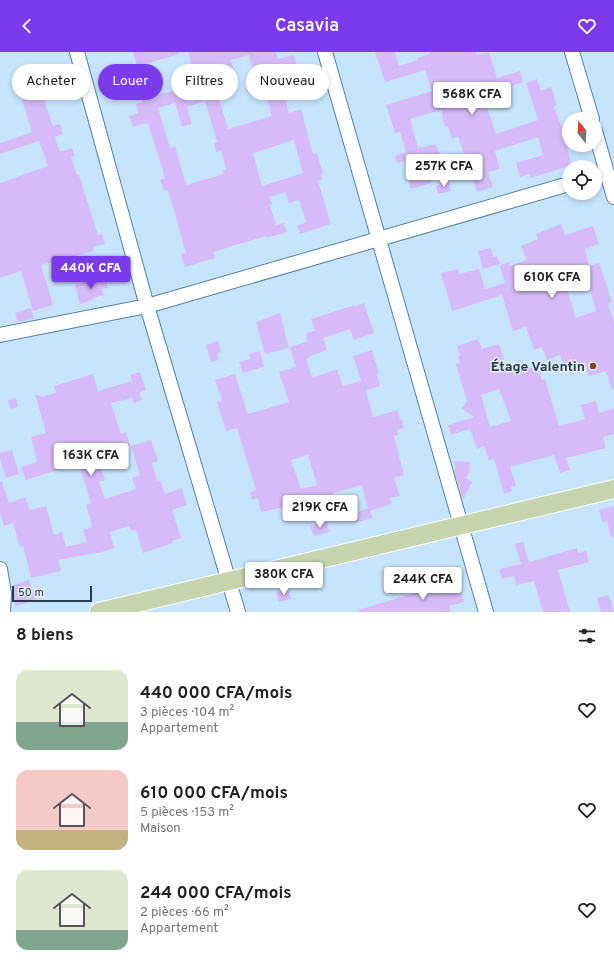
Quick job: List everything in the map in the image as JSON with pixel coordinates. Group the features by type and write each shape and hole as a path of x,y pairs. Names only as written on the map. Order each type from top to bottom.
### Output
{"main road":[{"path":"99,612 614,489"}],"street":[{"path":"77,52 147,306 238,612"},
{"path":"325,52 486,612"},
{"path":"572,52 590,112"},
{"path":"602,177 614,197"},
{"path":"0,335 147,306 562,186"},
{"path":"0,569 4,594 3,612"}],"building":[{"path":"133,52 179,52 179,54 146,64 137,64"},
{"path":"188,52 276,52 278,59 294,55 296,64 251,64 249,55 231,60 232,64 191,64"},
{"path":"375,52 395,52 399,66 418,60 417,58 430,54 429,52 476,52 477,55 489,52 497,78 520,71 523,82 483,95 496,134 538,120 526,83 537,79 541,91 551,87 557,105 554,106 562,129 562,152 568,152 571,160 562,160 562,168 530,178 529,174 520,177 516,163 543,155 538,137 495,151 500,169 488,172 493,187 477,192 458,137 452,139 448,126 445,127 441,110 410,119 418,148 436,144 441,159 426,165 431,183 411,189 408,178 415,176 410,159 397,163 395,156 406,152 400,132 395,133 386,105 432,91 425,70 385,82"},
{"path":"171,91 171,100 219,100 228,129 272,116 268,100 286,100 289,113 301,109 313,154 317,153 323,173 321,174 322,180 318,181 331,224 300,234 297,225 305,223 306,221 299,200 289,203 285,192 270,197 272,205 270,205 276,225 284,223 287,232 266,238 266,236 213,252 215,258 185,267 181,254 186,253 168,190 164,191 160,180 165,178 148,123 133,127 129,116 138,113 136,104 143,102 142,100 163,100 163,94","holes":["205,101 217,142 214,143 216,152 221,151 226,170 223,170 224,174 186,185 175,146 170,148 158,108 175,103 182,127 192,124 187,107","294,140 303,173 262,186 253,153"]},
{"path":"22,100 44,100 53,126 60,124 63,134 55,137 60,152 72,148 75,156 71,157 77,175 79,175 98,235 102,234 105,244 93,247 94,251 41,265 53,305 33,311 21,271 0,278 0,183 48,166 39,141 0,154 0,143 32,132"},
{"path":"449,182 451,191 438,194 436,186"},
{"path":"561,224 565,235 593,226 599,244 585,249 589,266 599,263 612,302 608,304 614,323 614,389 612,390 606,371 589,376 585,363 564,369 560,355 547,360 542,347 534,350 526,327 513,331 502,295 452,311 441,273 458,269 459,274 479,269 485,289 505,283 500,265 509,262 510,266 527,260 521,246 538,239 536,234","holes":["588,283 596,311 576,318 567,289"]},
{"path":"491,248 493,257 497,256 500,264 483,269 478,251"},
{"path":"105,277 108,288 102,289 104,295 80,304 75,285"},
{"path":"364,303 374,333 354,340 350,329 323,338 327,350 306,359 312,378 337,369 343,386 361,381 353,356 372,350 379,373 377,374 380,386 366,390 373,417 398,410 400,420 402,419 404,428 397,430 398,435 394,436 404,475 394,478 400,496 390,498 392,504 370,511 373,518 354,523 350,515 368,508 362,485 333,493 334,496 261,512 258,498 252,500 250,492 256,490 237,428 226,431 217,402 222,400 215,380 235,374 248,414 289,402 279,372 296,367 290,347 308,341 306,333 315,331 311,319 354,305 354,307","holes":["308,455 317,485 301,489 291,460"]},
{"path":"31,308 34,318 18,322 15,313"},
{"path":"280,313 289,348 265,354 256,322"},
{"path":"478,339 482,349 499,344 507,369 525,364 526,369 538,366 542,380 545,379 559,426 585,419 581,405 596,401 599,413 614,408 614,434 603,437 606,448 566,458 570,470 560,473 554,455 510,467 516,485 511,487 512,491 504,494 494,459 489,461 484,446 477,449 470,429 451,435 448,425 474,417 462,408 467,401 456,364 460,363 458,356 460,356 457,346","holes":["499,389 511,421 490,427 481,395"]},
{"path":"218,341 221,352 217,353 219,360 211,362 206,345"},
{"path":"260,351 264,367 243,373 239,362 251,359 249,354"},
{"path":"140,372 146,390 139,393 142,400 133,403 132,398 111,403 121,434 126,432 130,446 98,457 105,480 99,482 105,499 136,489 132,478 140,475 131,446 151,440 158,461 152,463 157,481 160,480 165,494 182,488 187,505 172,510 181,538 172,541 173,543 143,553 136,530 131,531 129,526 110,532 114,548 102,552 58,560 61,571 31,578 23,546 20,547 13,523 4,526 0,514 0,482 2,481 9,503 25,497 30,510 46,506 54,535 62,532 66,547 87,542 83,530 92,527 86,505 91,503 78,461 57,467 58,470 26,480 21,467 37,462 31,437 46,433 35,394 42,397 56,393 54,386 93,374 98,391 132,381 130,375"},
{"path":"16,398 18,407 10,409 8,400"},
{"path":"12,450 19,474 6,478 0,459 0,453"},
{"path":"453,461 470,462 469,472 466,478 472,482 463,500 454,471 456,467"},
{"path":"614,506 614,537 611,538 607,521 602,522 599,510"},
{"path":"327,522 329,532 314,536 310,526"},
{"path":"523,542 529,562 577,548 578,553 586,551 589,562 558,570 570,612 543,612 534,581 516,585 514,576 502,579 499,569 521,564 515,544"},
{"path":"29,580 36,600 16,606 11,586"},
{"path":"457,580 464,602 449,606 451,612 359,612 359,610"},
{"path":"288,590 291,599 279,602 276,593"},
{"path":"609,595 614,612 601,612 597,598"}],"place":[{"name":"Étage Valentin","path":"593,366"}]}
